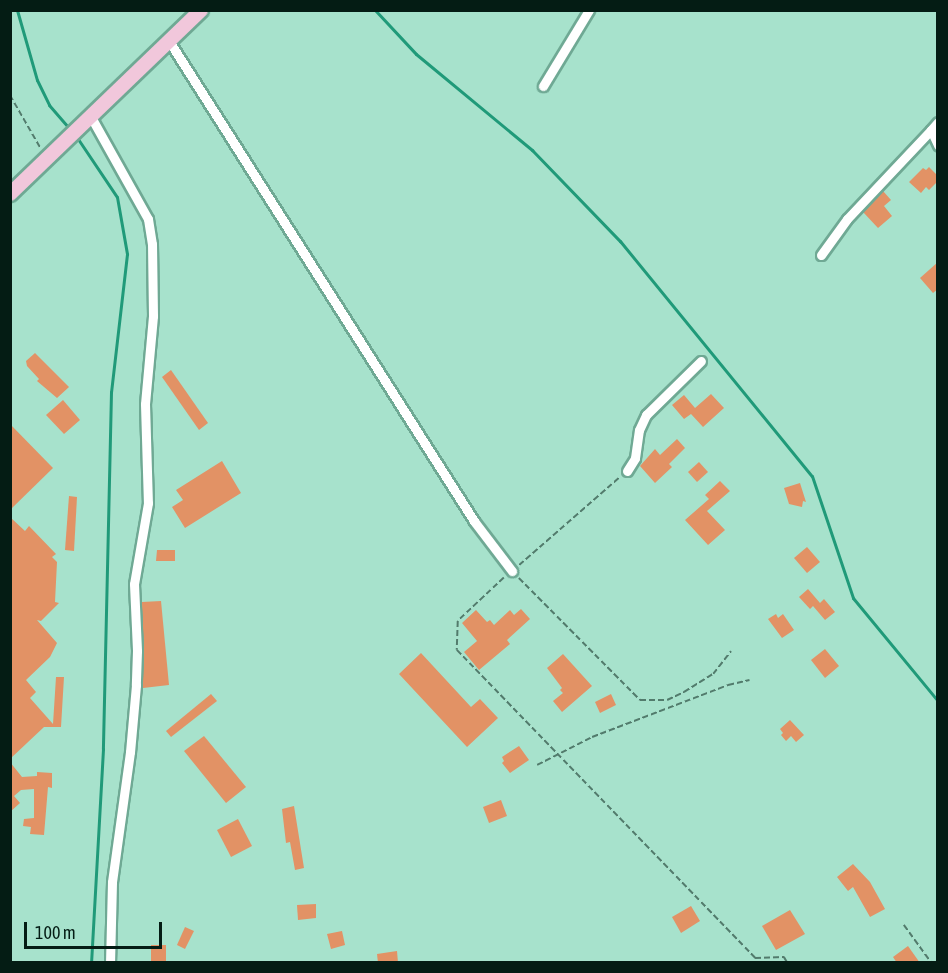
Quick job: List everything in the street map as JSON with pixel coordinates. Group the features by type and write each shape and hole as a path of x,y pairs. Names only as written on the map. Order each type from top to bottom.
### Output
{"main road":[{"path":"10,194 201,10"}],"street":[{"path":"543,86 589,10"},
{"path":"169,41 474,521 512,571"},
{"path":"91,117 148,219 152,244 153,316 144,404 148,503 134,584 136,685 130,752 112,882 110,963"},
{"path":"934,126 938,144"},
{"path":"821,255 847,219 934,126"},
{"path":"627,471 635,458 639,430 646,415 700,361"}],"path":[{"path":"10,95 46,159"},
{"path":"627,471 458,621 457,650 755,958 784,957 787,963"},
{"path":"512,571 640,700 667,700 684,692 713,674 731,651"},
{"path":"537,765 591,737 728,685 749,680"},
{"path":"904,925 931,963"}],"building":[{"path":"929,167 938,176 938,181 929,190 926,187 921,193 909,182 923,168 926,170"},
{"path":"883,191 891,200 884,206 892,216 878,228 863,212"},
{"path":"938,262 938,289 933,293 920,278"},
{"path":"35,353 69,387 57,398 37,381 39,379 27,366 26,361"},
{"path":"171,370 208,423 199,430 162,377"},
{"path":"711,394 724,408 703,427 691,414 684,419 672,405 684,395 695,408"},
{"path":"63,400 80,420 64,434 46,415"},
{"path":"10,424 53,468 10,510"},
{"path":"677,439 685,448 669,464 672,467 655,483 640,466 655,449 660,455"},
{"path":"222,461 241,493 185,528 172,507 183,500 176,490"},
{"path":"699,462 708,472 697,482 688,472"},
{"path":"720,481 730,491 707,511 725,530 708,545 685,520 709,499 705,495"},
{"path":"800,483 806,502 803,501 802,507 789,504 784,488"},
{"path":"69,496 77,497 74,551 65,550"},
{"path":"10,517 25,531 29,526 56,554 52,557 57,562 55,602 59,603 41,621 37,620 57,643 50,657 26,680 36,692 30,698 53,724 56,677 64,677 61,727 44,727 10,759"},
{"path":"807,547 820,562 807,573 794,558"},
{"path":"157,550 175,550 175,561 156,561"},
{"path":"808,589 820,603 824,599 835,612 825,620 813,606 810,609 799,597"},
{"path":"161,601 169,685 143,688 142,602"},
{"path":"521,609 530,619 507,640 510,644 479,670 464,652 477,641 462,623 476,610 487,622 490,620 494,625 510,610 514,615"},
{"path":"776,614 778,618 783,614 794,630 782,638 768,619"},
{"path":"825,649 839,666 825,678 811,660"},
{"path":"421,653 471,707 480,699 498,718 467,747 399,674"},
{"path":"563,654 592,686 562,712 553,701 563,693 560,690 562,688 547,668"},
{"path":"211,694 217,701 171,737 166,731"},
{"path":"611,694 616,705 600,713 595,702"},
{"path":"790,720 804,735 796,742 791,736 786,741 781,735 783,733 780,729"},
{"path":"204,736 246,787 226,803 184,751"},
{"path":"519,746 529,760 510,773 502,763 504,761 502,757"},
{"path":"10,762 22,777 37,776 37,772 52,773 52,788 48,787 44,835 30,834 31,827 23,826 24,819 34,818 34,789 21,790 14,796 20,803 10,812"},
{"path":"501,800 507,816 489,823 483,807"},
{"path":"294,806 304,868 295,870 290,842 286,843 282,809"},
{"path":"238,819 252,846 231,857 217,830"},
{"path":"853,864 870,882 885,909 870,917 853,887 848,891 837,877"},
{"path":"316,904 316,918 298,920 297,905"},
{"path":"691,906 700,921 681,933 672,917"},
{"path":"790,910 805,934 776,950 762,926"},
{"path":"185,927 194,931 185,949 177,945"},
{"path":"342,931 345,945 331,949 327,934"},
{"path":"151,945 166,945 166,962 151,962"},
{"path":"908,946 920,963 897,963 893,957"},
{"path":"397,951 398,963 378,963 377,954"}],"waterway":[{"path":"17,10 37,80 49,105 70,129"},
{"path":"375,10 416,54 532,150 620,241 812,476 853,598 938,701"},
{"path":"76,136 117,197 127,254 111,392 103,749 91,962"}]}
